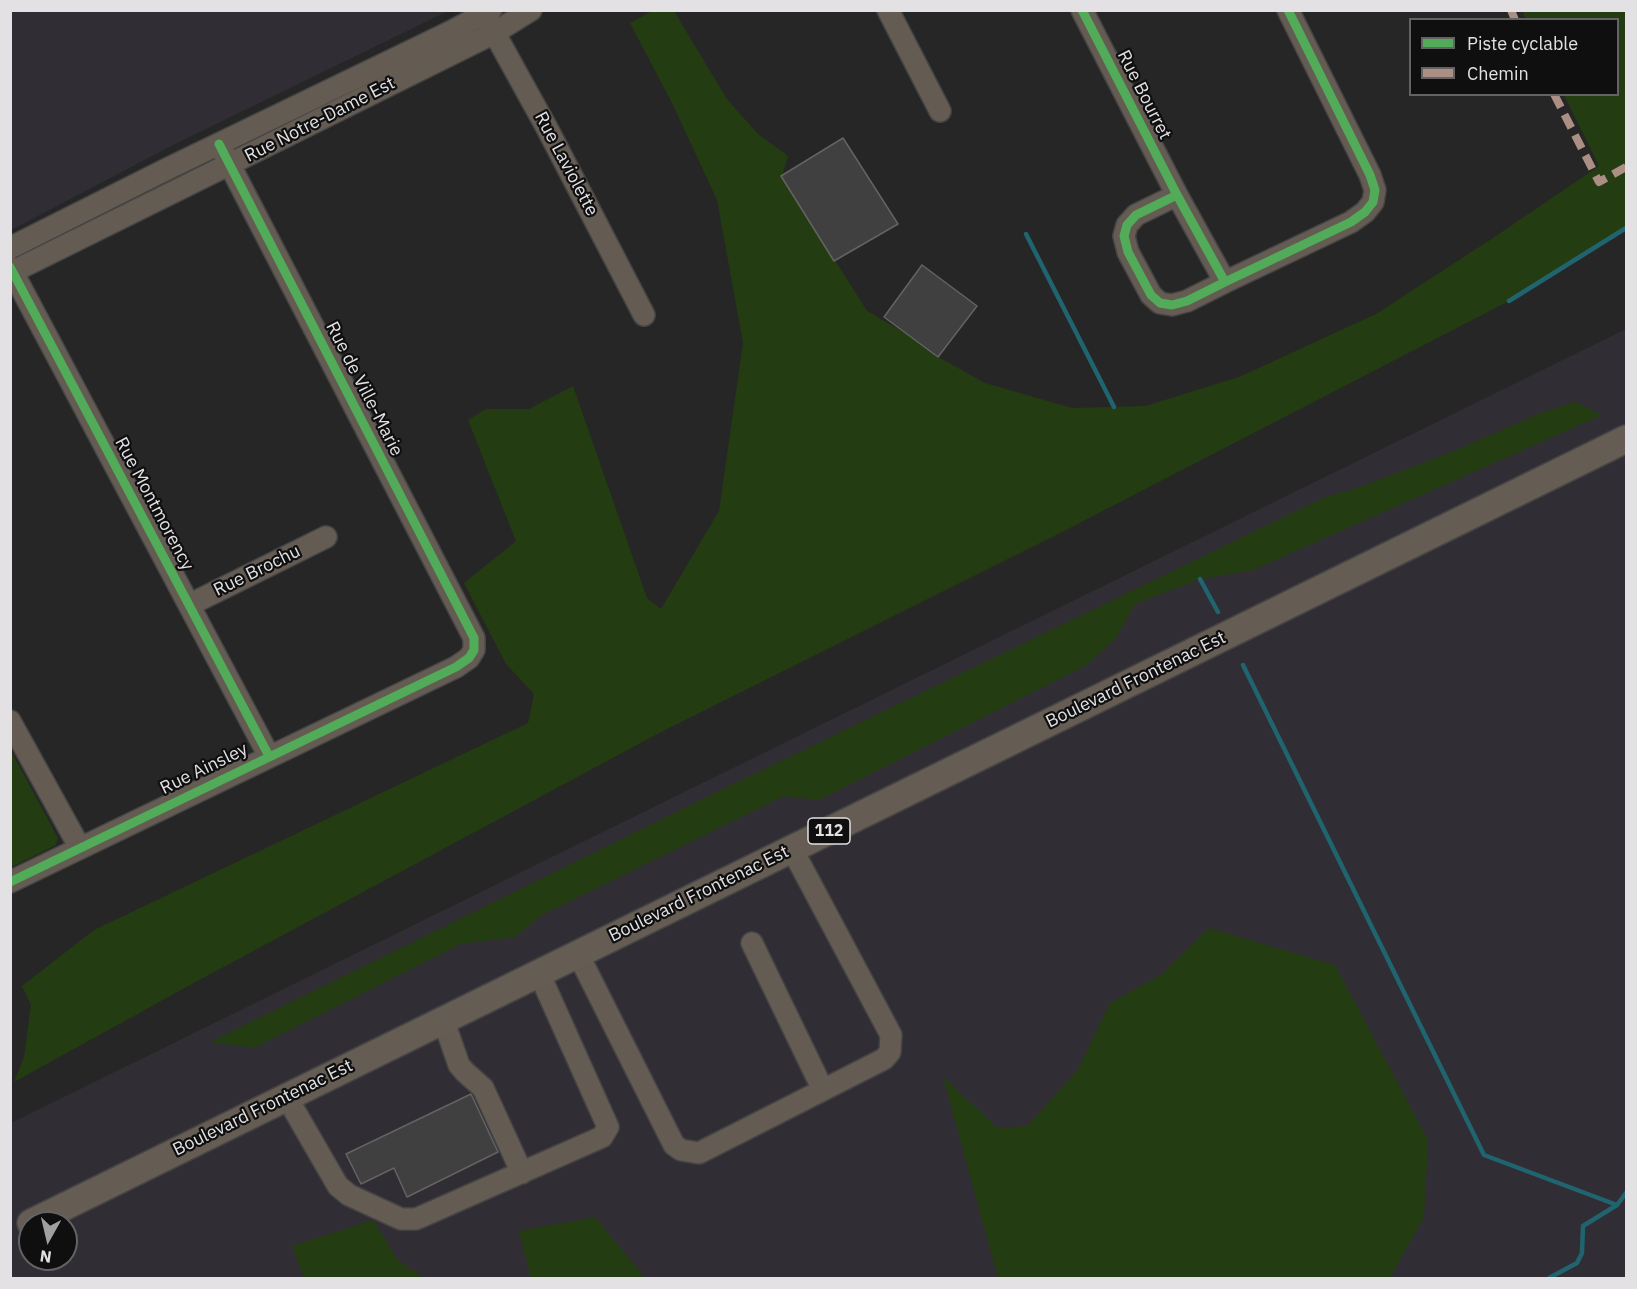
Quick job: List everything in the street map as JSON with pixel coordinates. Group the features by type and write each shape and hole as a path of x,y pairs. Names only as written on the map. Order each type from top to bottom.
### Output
{"main road":[{"name":"Boulevard Frontenac Est","path":"54,1211 1626,439"}],"street":[{"name":"Rue Notre-Dame Est","path":"10,248 219,144 389,73 495,33 531,10"},
{"path":"888,10 939,111"},
{"name":"Rue Bourret","path":"1082,10 1177,195 1225,282"},
{"path":"1177,195 1136,215 1126,225 1124,236 1128,252 1151,295 1160,303 1172,305 1187,301 1352,222 1373,202 1375,190 1370,175 1288,10"},
{"name":"Rue Notre-Dame Est","path":"11,270 231,165 389,73 487,12"},
{"name":"Rue Laviolette","path":"487,12 495,33 644,315"},
{"name":"Rue de Ville-Marie","path":"219,144 474,638 474,650"},
{"name":"Rue Montmorency","path":"11,270 269,756"},
{"name":"Rue Brochu","path":"189,605 326,537"},
{"name":"Rue Ainsley","path":"10,882 456,667 469,658 474,650"},
{"path":"10,721 80,848"},
{"path":"578,954 674,1145 681,1150 699,1153 884,1059 890,1052 891,1035 792,849"},
{"path":"752,943 823,1090"},
{"path":"286,1096 338,1186 349,1195 401,1219 416,1219 602,1137 608,1126 539,973"},
{"path":"443,1019 459,1065 483,1088 522,1173"}],"shaded area":[{"path":"11,10 448,11 175,144 11,230"},
{"path":"1626,329 1626,1278 11,1278 11,1123"}],"green space":[{"path":"652,11 674,11 727,99 758,134 788,156 782,176 867,311 905,333 938,357 985,383 1072,408 1145,406 1239,377 1376,314 1599,166 1564,96 1619,96 1619,18 1526,18 1522,11 1626,11 1626,228 1509,301 1062,532 661,732 14,1082 24,1057 31,1005 22,986 94,930 528,723 534,694 506,664 464,583 516,541 468,420 486,409 529,409 573,386 647,598 661,609 719,511 743,343 717,200 673,105 630,23"},
{"path":"1575,402 1602,415 1253,570 1200,579 1135,604 1117,637 1087,665 819,800 784,796 542,915 515,937 461,944 254,1048 210,1042 715,793 1323,498 1366,485 1456,450 1543,412"},
{"path":"10,749 58,838 56,845 11,867"},
{"path":"1209,928 1335,965 1428,1140 1424,1217 1390,1278 998,1278 943,1077 998,1128 1027,1126 1077,1071 1110,1003 1162,974"},
{"path":"595,1217 645,1278 531,1278 519,1231"},
{"path":"373,1220 398,1260 424,1278 304,1278 292,1246"}],"building":[{"path":"843,138 898,224 834,261 781,176"},
{"path":"922,265 977,306 938,357 884,317"},
{"path":"471,1094 498,1152 407,1197 394,1168 361,1184 346,1154"}],"waterway":[{"path":"1509,301 1626,228"},
{"path":"1026,234 1114,407"},
{"path":"1200,579 1218,612"},
{"path":"1243,665 1484,1155 1617,1205"},
{"path":"1549,1278 1577,1263 1582,1253 1583,1226 1617,1205 1626,1193"}],"marked path":[{"path":"1511,10 1514,18"},
{"path":"1555,96 1599,182 1626,167"}],"cycle path":[{"path":"1082,10 1177,195 1225,282 1187,301 1172,305 1160,303 1151,295 1128,252 1124,236 1127,225 1136,215 1177,195"},
{"path":"1225,282 1351,222 1365,212 1373,202 1375,190 1370,175 1288,10"},
{"path":"10,882 456,667 469,658 474,650 474,638 219,144"},
{"path":"10,267 269,756"}]}
